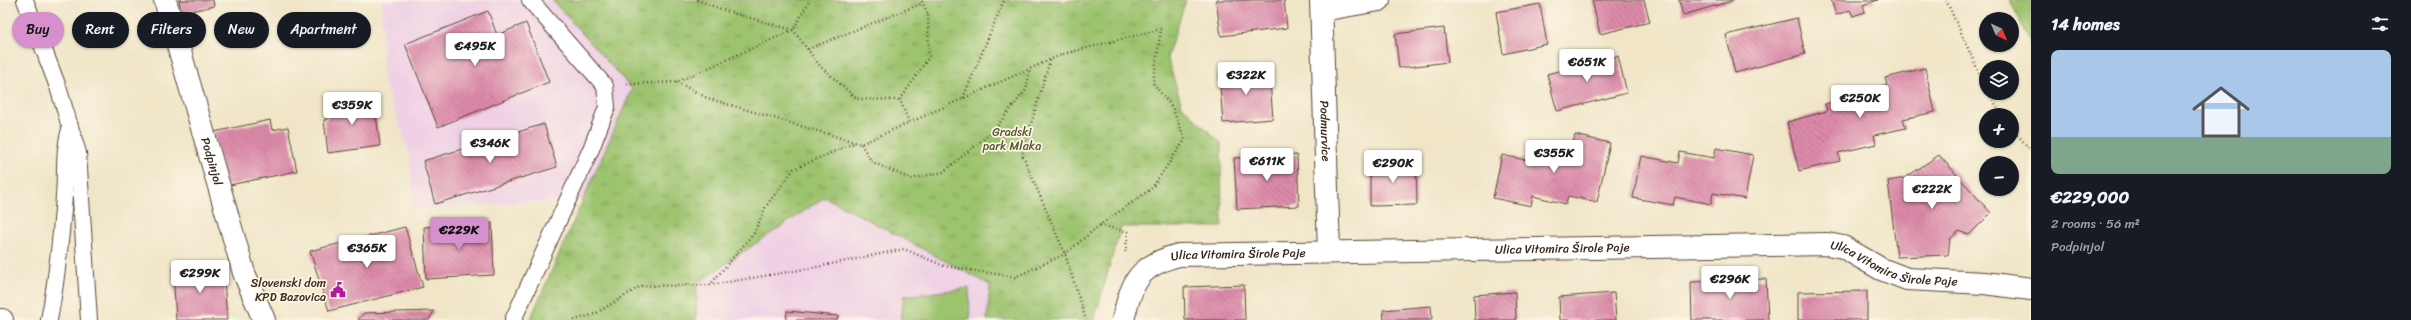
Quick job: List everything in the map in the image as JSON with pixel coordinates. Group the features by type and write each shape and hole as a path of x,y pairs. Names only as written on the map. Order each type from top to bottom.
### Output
{"street":[{"name":"Podpinjol","path":"165,0 244,273 264,320"},
{"name":"Podmurvice","path":"1329,252 1322,5 1379,0"},
{"name":"Ulica Vitomira Širole Paje","path":"1123,320 1137,277 1151,264 1160,260 1179,256 1329,252 1827,244 1843,247 1881,269 1907,279 1984,283 2031,289"}],"lane":[{"path":"25,0 58,87 78,153 88,320"},
{"path":"513,320 591,150 607,107 605,86 530,0"},
{"path":"50,320 56,284 64,198 64,148 70,129"}],"path":[{"path":"697,0 729,12 793,30 820,66 857,99 900,100"},
{"path":"605,86 677,82 793,30 810,0"},
{"path":"963,99 1004,0"},
{"path":"1946,0 1979,73"},
{"path":"808,49 922,2 928,14 929,57 900,100"},
{"path":"574,320 595,314 641,286 710,285 817,267 904,249 944,266 1015,277 1065,254 1100,225 1151,189 1185,140 1172,107 1153,83 1161,29 1063,54 861,144"},
{"path":"1050,60 1022,154 1065,254 1086,320"},
{"path":"677,82 707,98 861,144 872,162 911,179 943,172 992,132 1026,90 1030,69"},
{"path":"900,100 909,122"},
{"path":"2019,137 2031,150"},
{"path":"710,285 754,233 766,206 794,169 856,142"},
{"path":"1100,225 1128,232 1125,252"}],"shaded area":[{"path":"382,0 552,0 632,89 583,199 413,209 410,154 383,80"},
{"path":"825,197 990,285 987,320 696,320 697,283"}],"green space":[{"name":"Gradski park Mlaka","path":"552,0 1062,0 1064,2 1072,0 1186,0 1167,57 1182,106 1221,143 1222,227 1121,227 1094,320 987,320 990,285 825,197 697,283 696,320 530,320 632,89"},
{"path":"2010,0 2031,0 2031,45 2019,19 2019,12 2016,12"},
{"path":"969,288 970,320 901,320 904,296"}],"building":[{"path":"179,0 213,0 214,6 182,12"},
{"path":"1216,0 1284,0 1287,28 1221,36"},
{"path":"1592,0 1644,0 1650,22 1600,34"},
{"path":"1679,0 1735,0 1683,15"},
{"path":"1831,0 1878,0 1863,5 1865,12 1853,16 1850,10 1836,15"},
{"path":"1540,4 1547,44 1503,54 1496,12"},
{"path":"488,11 497,35 526,23 549,82 438,127 405,44"},
{"path":"1797,18 1805,54 1735,73 1726,35"},
{"path":"1444,28 1448,62 1399,68 1395,34"},
{"path":"1618,56 1627,93 1557,111 1547,74"},
{"path":"1925,68 1935,112 1903,119 1906,128 1874,135 1876,144 1838,153 1840,161 1799,171 1787,122 1827,111 1825,104 1856,96 1855,93 1887,85 1885,78"},
{"path":"1269,69 1273,119 1223,123 1219,73"},
{"path":"374,99 380,146 328,153 324,120 328,119 327,105"},
{"path":"270,120 272,130 288,127 297,171 225,186 214,132"},
{"path":"544,124 557,167 435,204 423,161"},
{"path":"1575,135 1610,143 1597,202 1568,196 1566,204 1533,196 1531,206 1493,198 1502,155 1535,162 1539,147 1570,154"},
{"path":"1716,148 1753,155 1745,199 1713,193 1711,204 1675,197 1673,205 1633,198 1641,156 1678,163 1680,152 1714,158"},
{"path":"1297,155 1299,206 1237,209 1234,158"},
{"path":"1939,155 1991,213 1969,235 1959,231 1950,239 1948,255 1897,257 1888,181 1905,178"},
{"path":"1416,161 1417,205 1370,206 1370,162"},
{"path":"492,223 494,275 426,279 424,227"},
{"path":"405,227 423,287 329,311 310,251"},
{"path":"223,265 227,320 176,320 173,269"},
{"path":"1766,279 1768,320 1692,320 1691,282"},
{"path":"1244,285 1245,320 1185,320 1184,287"},
{"path":"1867,291 1867,320 1798,320 1798,292"},
{"path":"1515,292 1516,320 1475,320 1474,295"},
{"path":"1614,293 1616,320 1560,320 1559,297"},
{"path":"1431,306 1432,320 1384,320 1383,310"},
{"path":"434,311 429,320 358,320 364,313"},
{"path":"787,311 838,316 837,320 786,320"}],"place":[{"name":"Slovenski dom KPD Bazovica","path":"338,290"}]}
